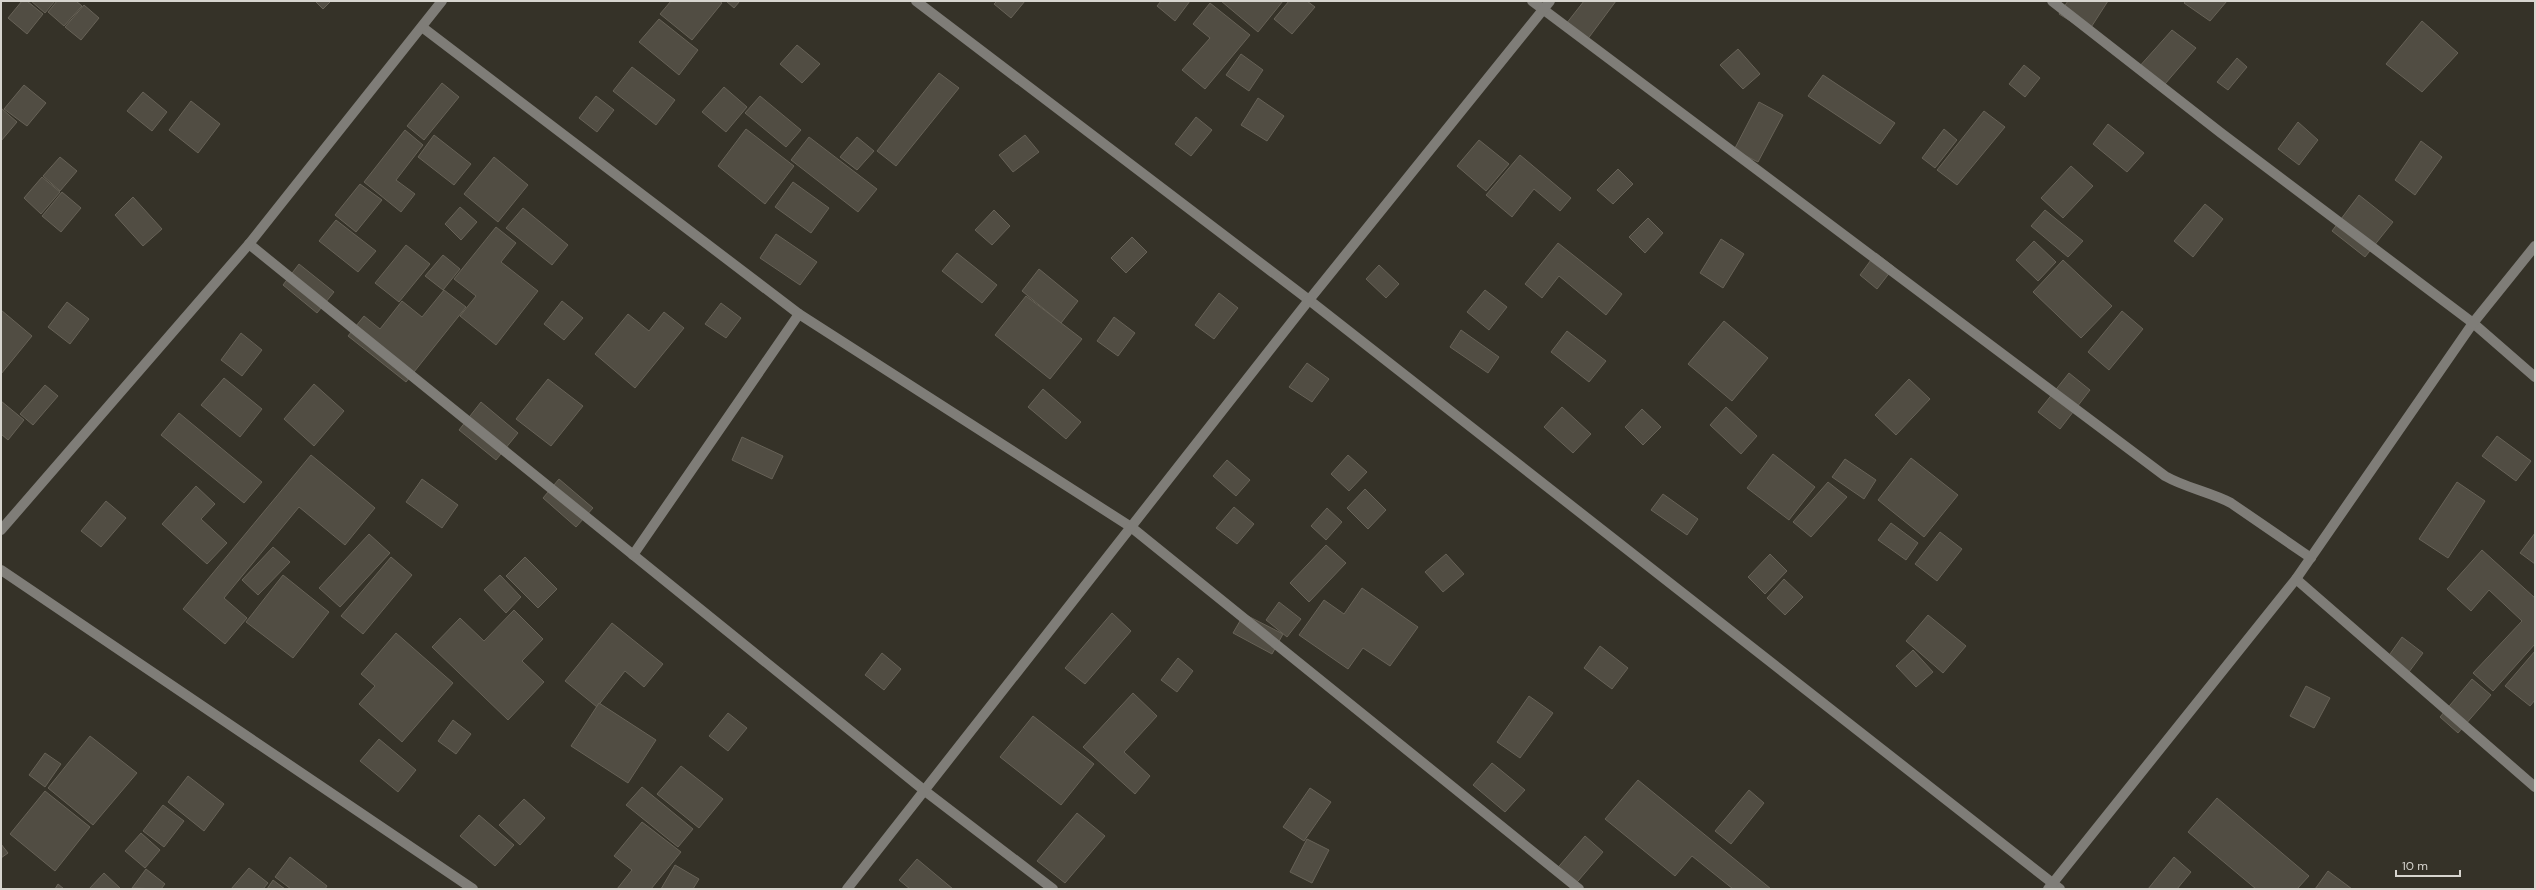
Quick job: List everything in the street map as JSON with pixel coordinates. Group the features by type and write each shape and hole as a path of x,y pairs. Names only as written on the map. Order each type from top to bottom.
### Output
{"street":[{"path":"1,530 249,244 442,1"},
{"path":"916,1 1308,300 2053,887 2296,579 2473,323 2535,246"},
{"path":"1532,1 2165,476 2178,483 2217,496 2231,503 2311,558"},
{"path":"847,889 1308,300 1550,1"},
{"path":"2052,1 2221,133 2473,323 2535,377"},
{"path":"422,27 799,314 1131,527 1579,889"},
{"path":"249,244 924,791 1053,889"},
{"path":"633,555 799,314"},
{"path":"1,570 473,889"},
{"path":"2296,579 2535,787"}],"building":[{"path":"22,1 27,1 43,14 27,34 8,18"},
{"path":"31,1 55,1 45,13"},
{"path":"57,1 76,1 82,6 64,26 48,12"},
{"path":"315,1 331,1 323,9"},
{"path":"671,1 719,1 722,3 692,40 660,14"},
{"path":"726,1 740,1 734,8"},
{"path":"997,1 1025,1 1011,18 994,4"},
{"path":"1161,1 1190,1 1175,21 1157,6"},
{"path":"1221,1 1283,1 1258,32"},
{"path":"1289,1 1307,1 1315,7 1292,34 1274,19"},
{"path":"1584,1 1616,1 1587,40 1566,24"},
{"path":"2068,1 2108,1 2088,32 2059,14"},
{"path":"2186,1 2227,1 2210,21 2184,3"},
{"path":"1210,3 1250,35 1205,89 1182,70 1210,38 1193,24"},
{"path":"84,5 99,18 81,40 65,27"},
{"path":"659,19 698,50 679,75 639,42"},
{"path":"2422,21 2458,53 2422,92 2386,64"},
{"path":"2172,30 2196,48 2165,84 2138,68"},
{"path":"797,45 820,64 802,83 780,64"},
{"path":"1738,49 1760,74 1743,89 1720,65"},
{"path":"1241,54 1263,70 1249,91 1226,75"},
{"path":"2237,58 2247,67 2228,90 2217,82"},
{"path":"2024,65 2040,78 2025,97 2009,84"},
{"path":"632,67 675,100 656,125 613,91"},
{"path":"939,73 959,88 896,166 877,151"},
{"path":"1823,75 1895,123 1880,144 1808,96"},
{"path":"442,83 459,97 424,140 407,126"},
{"path":"24,85 46,103 27,126 4,109"},
{"path":"724,87 747,107 726,132 702,112"},
{"path":"143,92 167,112 152,131 127,111"},
{"path":"596,96 614,110 597,132 579,118"},
{"path":"760,96 801,130 786,147 745,113"},
{"path":"1258,98 1284,116 1267,141 1241,125"},
{"path":"191,101 220,124 198,153 169,130"},
{"path":"1759,102 1783,115 1758,162 1734,150"},
{"path":"1,108 17,122 1,141"},
{"path":"1984,111 2005,127 1957,185 1937,170"},
{"path":"1196,117 1212,130 1191,156 1175,144"},
{"path":"2298,122 2318,140 2299,165 2278,149"},
{"path":"2108,124 2144,153 2127,172 2093,144"},
{"path":"746,129 794,166 765,204 718,166"},
{"path":"1944,129 1957,140 1935,168 1922,158"},
{"path":"405,130 423,145 396,180 415,194 401,212 364,182"},
{"path":"434,135 471,164 454,185 418,157"},
{"path":"1025,135 1039,152 1013,172 999,155"},
{"path":"809,137 877,189 858,212 791,160"},
{"path":"857,137 874,151 857,170 840,157"},
{"path":"1479,140 1509,164 1486,191 1457,166"},
{"path":"2421,141 2442,157 2415,195 2395,180"},
{"path":"1520,155 1571,198 1560,211 1534,189 1512,217 1486,195"},
{"path":"60,157 77,171 60,191 43,176"},
{"path":"494,157 528,185 498,222 464,194"},
{"path":"2071,166 2093,186 2063,218 2041,198"},
{"path":"1618,169 1633,184 1613,204 1597,190"},
{"path":"42,177 60,192 41,214 24,198"},
{"path":"793,182 829,208 811,233 775,207"},
{"path":"360,184 382,200 356,232 335,215"},
{"path":"62,192 81,208 61,232 42,216"},
{"path":"2359,195 2393,222 2365,257 2332,231"},
{"path":"133,197 162,229 143,246 115,215"},
{"path":"2205,204 2223,219 2193,257 2174,241"},
{"path":"460,207 477,222 461,240 445,224"},
{"path":"523,208 568,245 552,265 506,228"},
{"path":"994,210 1010,226 992,245 975,230"},
{"path":"2045,210 2083,241 2068,257 2031,226"},
{"path":"1648,218 1663,233 1645,253 1629,237"},
{"path":"336,220 376,251 358,272 319,241"},
{"path":"496,227 516,243 501,262 538,291 496,345 460,316 476,296 454,279"},
{"path":"776,234 817,262 800,285 760,258"},
{"path":"1132,237 1147,252 1126,273 1111,258"},
{"path":"1721,239 1744,254 1723,288 1700,273"},
{"path":"2034,241 2056,262 2038,281 2016,260"},
{"path":"1558,243 1622,294 1606,315 1559,276 1542,298 1525,284"},
{"path":"406,245 430,264 399,302 375,283"},
{"path":"957,253 997,285 982,303 942,271"},
{"path":"1876,253 1894,267 1877,289 1860,275"},
{"path":"443,255 460,269 443,290 425,276"},
{"path":"2063,260 2112,306 2081,338 2033,292"},
{"path":"299,264 334,292 317,313 283,285"},
{"path":"1379,265 1399,284 1386,298 1366,279"},
{"path":"1039,269 1078,301 1061,323 1022,291"},
{"path":"444,290 466,307 406,382 348,336 364,316 380,329 402,301 422,317"},
{"path":"1485,290 1507,307 1489,330 1467,312"},
{"path":"1219,293 1238,308 1214,339 1195,325"},
{"path":"1026,296 1082,339 1050,379 995,335"},
{"path":"562,301 583,318 564,340 544,324"},
{"path":"67,302 89,319 70,344 48,327"},
{"path":"721,303 741,318 726,338 705,324"},
{"path":"1,310 32,336 1,374"},
{"path":"2122,311 2143,329 2109,370 2088,352"},
{"path":"664,312 684,328 635,388 595,354 628,314 649,331"},
{"path":"1114,317 1135,333 1118,356 1097,341"},
{"path":"1724,321 1768,358 1732,401 1688,364"},
{"path":"1461,330 1499,357 1488,373 1450,347"},
{"path":"1567,331 1606,361 1589,382 1551,352"},
{"path":"241,333 262,350 242,376 221,360"},
{"path":"1307,363 1329,379 1312,402 1289,387"},
{"path":"2069,373 2090,390 2060,429 2038,412"},
{"path":"224,378 262,409 240,437 201,405"},
{"path":"548,379 583,406 551,446 516,419"},
{"path":"1909,379 1930,399 1896,435 1875,415"},
{"path":"314,384 344,411 314,446 284,419"},
{"path":"45,385 58,396 33,425 20,414"},
{"path":"1043,389 1081,422 1066,439 1028,407"},
{"path":"1,401 24,420 8,440 1,434"},
{"path":"481,402 518,433 496,460 459,430"},
{"path":"1562,407 1591,434 1573,453 1544,427"},
{"path":"1726,407 1757,436 1741,454 1710,425"},
{"path":"1642,409 1661,427 1643,445 1625,427"},
{"path":"179,413 262,482 244,503 161,435"},
{"path":"2497,436 2531,461 2516,481 2482,456"},
{"path":"742,437 783,456 772,479 732,460"},
{"path":"1773,454 1815,487 1789,520 1747,488"},
{"path":"311,455 375,508 345,545 299,507 224,598 247,618 225,644 183,609"},
{"path":"1348,455 1367,472 1349,491 1331,474"},
{"path":"1911,458 1958,495 1924,537 1878,500"},
{"path":"1845,459 1876,480 1864,499 1832,477"},
{"path":"1227,460 1250,480 1236,496 1213,476"},
{"path":"422,479 458,505 442,528 406,502"},
{"path":"559,479 593,508 576,527 543,498"},
{"path":"1828,482 1847,497 1811,537 1793,522"},
{"path":"2457,482 2485,501 2448,558 2419,539"},
{"path":"196,486 215,504 201,519 227,543 207,564 162,524"},
{"path":"1365,489 1386,510 1368,529 1347,508"},
{"path":"1663,494 1698,519 1687,535 1651,510"},
{"path":"106,501 126,518 101,547 81,531"},
{"path":"1234,507 1254,524 1237,544 1216,528"},
{"path":"1327,508 1342,522 1326,540 1311,526"},
{"path":"1891,523 1918,543 1906,560 1878,540"},
{"path":"1940,532 1962,549 1937,581 1915,564"},
{"path":"2535,533 2535,564 2520,553"},
{"path":"369,534 390,553 340,607 319,588"},
{"path":"1326,545 1346,563 1309,602 1290,583"},
{"path":"273,547 290,562 258,595 242,580"},
{"path":"2482,550 2535,598 2535,644 2493,691 2473,673 2522,621 2489,590 2471,611 2447,589"},
{"path":"1446,554 1464,574 1443,592 1425,572"},
{"path":"1770,554 1787,571 1765,594 1748,577"},
{"path":"391,557 412,575 363,634 341,616"},
{"path":"525,557 557,589 538,608 506,576"},
{"path":"283,575 329,612 293,658 246,622"},
{"path":"500,575 521,597 506,613 484,590"},
{"path":"1784,579 1803,597 1785,615 1767,598"},
{"path":"1362,588 1418,627 1390,666 1363,648 1348,669 1299,635 1324,600 1344,614"},
{"path":"1279,602 1301,619 1287,637 1266,620"},
{"path":"514,610 543,639 522,661 544,682 508,720 432,647 460,618 484,641"},
{"path":"1112,613 1131,631 1085,684 1065,668"},
{"path":"1244,614 1283,634 1272,654 1233,633"},
{"path":"1928,615 1966,646 1943,673 1906,641"},
{"path":"612,623 663,664 644,687 625,671 597,707 565,681"},
{"path":"396,633 453,683 402,742 359,704 375,686 361,674"},
{"path":"2402,637 2423,653 2406,676 2385,661"},
{"path":"1600,646 1628,668 1612,689 1584,668"},
{"path":"1913,650 1933,672 1916,687 1896,666"},
{"path":"2535,651 2535,700 2530,706 2505,686"},
{"path":"882,653 901,669 884,690 865,675"},
{"path":"1178,658 1193,671 1177,692 1161,680"},
{"path":"2472,679 2491,695 2458,733 2440,717"},
{"path":"2306,686 2330,698 2314,728 2290,716"},
{"path":"1133,693 1157,716 1124,752 1150,776 1135,794 1083,747"},
{"path":"1529,696 1553,713 1520,758 1497,742"},
{"path":"599,703 656,740 628,783 571,746"},
{"path":"728,713 747,728 728,751 709,736"},
{"path":"1033,716 1094,764 1061,805 1000,757"},
{"path":"453,720 471,734 456,754 438,741"},
{"path":"90,736 137,773 93,825 48,788"},
{"path":"379,739 416,770 398,792 360,761"},
{"path":"45,753 61,764 45,787 29,775"},
{"path":"1492,763 1525,790 1505,812 1473,785"},
{"path":"681,766 723,799 699,828 657,794"},
{"path":"188,776 224,804 204,831 168,802"},
{"path":"1638,780 1771,889 1733,889 1692,856 1675,876 1605,819"},
{"path":"642,787 693,829 678,847 626,805"},
{"path":"1310,788 1331,802 1304,841 1283,827"},
{"path":"1749,790 1764,803 1731,844 1715,831"},
{"path":"45,791 90,827 55,871 10,834"},
{"path":"2217,798 2309,876 2297,889 2256,889 2188,832"},
{"path":"524,799 545,818 520,845 499,825"},
{"path":"163,805 184,821 164,847 143,831"},
{"path":"1077,813 1105,836 1065,883 1037,861"},
{"path":"479,815 514,845 495,866 460,836"},
{"path":"642,822 681,852 651,889 617,889 632,870 614,856"},
{"path":"141,833 160,850 145,868 125,851"},
{"path":"1585,836 1603,852 1572,888 1554,872"},
{"path":"1307,839 1329,850 1312,883 1290,872"},
{"path":"1,844 8,853 1,858"},
{"path":"290,857 327,886 325,889 291,889 275,877"},
{"path":"2174,857 2191,872 2177,889 2148,889"},
{"path":"917,859 953,889 910,889 899,880"},
{"path":"675,865 699,879 693,889 661,889"},
{"path":"249,868 268,883 263,889 231,889"},
{"path":"146,869 165,884 161,889 132,888"},
{"path":"2328,871 2352,889 2315,889"},
{"path":"104,873 121,889 89,889"},
{"path":"273,880 285,889 267,889"},
{"path":"58,884 64,889 55,889"}]}
